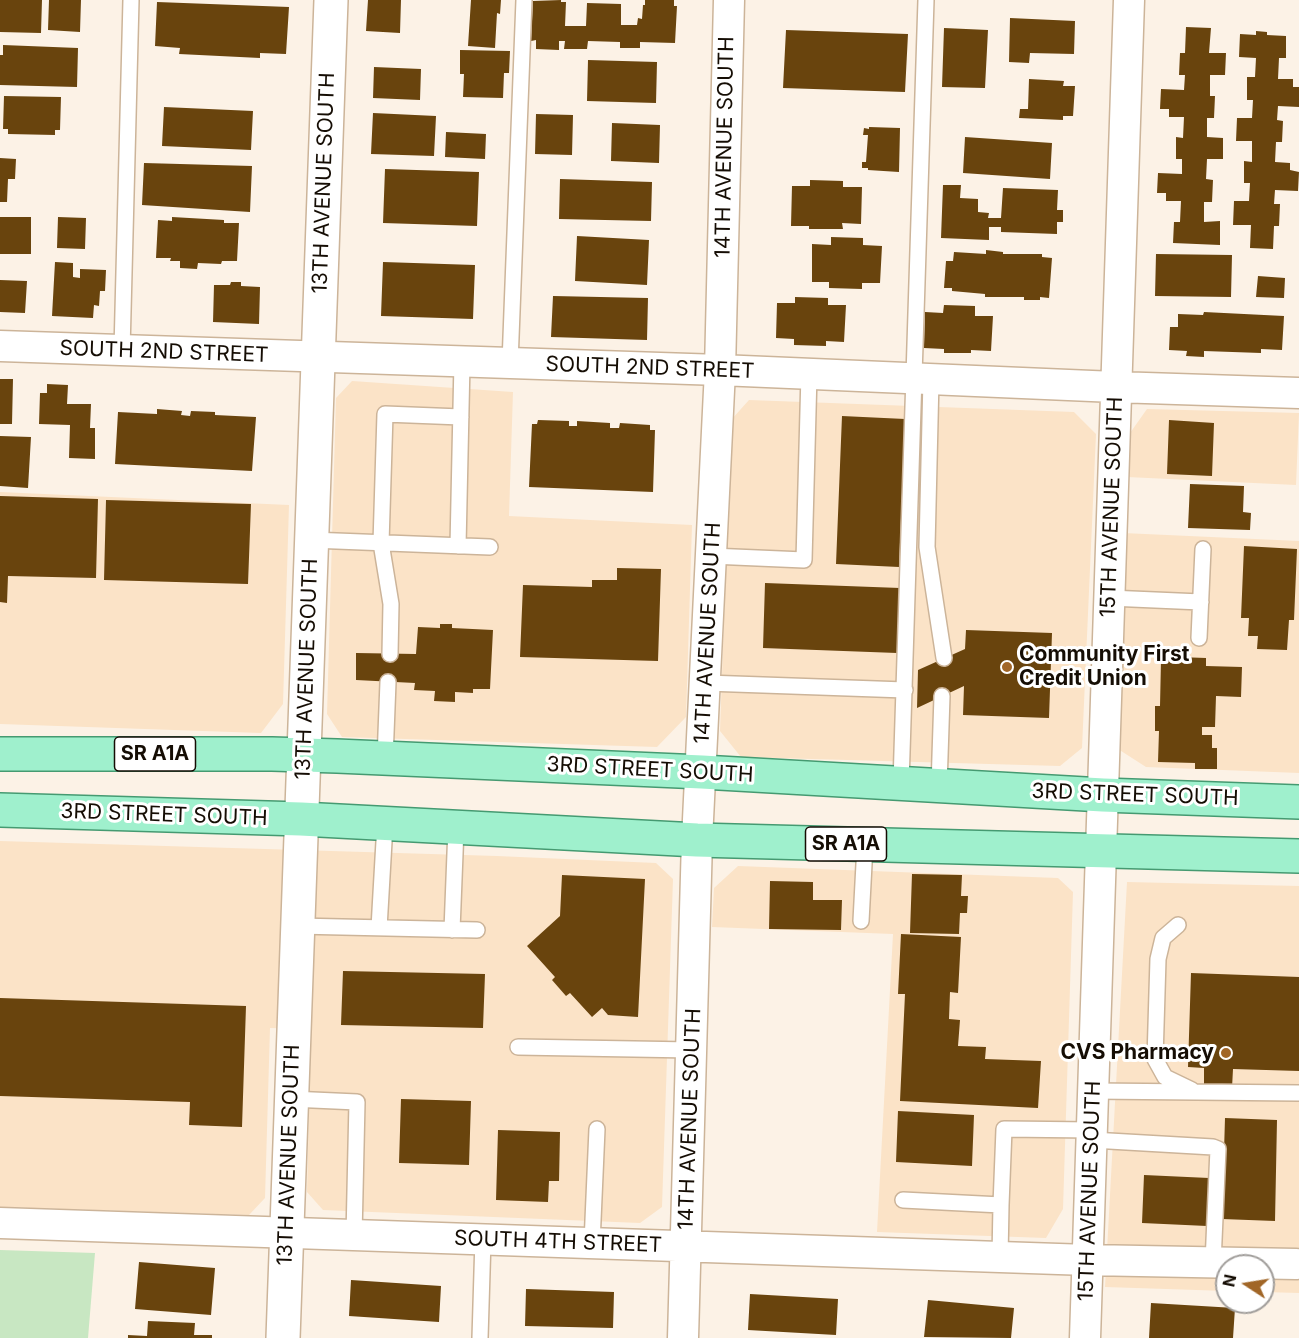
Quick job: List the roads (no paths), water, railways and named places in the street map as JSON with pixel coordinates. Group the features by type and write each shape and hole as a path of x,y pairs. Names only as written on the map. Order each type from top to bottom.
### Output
{"main road":[{"name":"3RD STREET SOUTH","path":"0,754 303,755 702,772 1103,795 1299,801"},
{"name":"3RD STREET SOUTH","path":"0,810 301,819 697,840 1299,855"}],"street":[{"name":"13TH AVENUE SOUTH","path":"283,1338 331,0"},
{"name":"14TH AVENUE SOUTH","path":"683,1338 697,840 720,370 729,0"},
{"name":"15TH AVENUE SOUTH","path":"1085,1338 1129,0"},
{"name":"SOUTH 2ND STREET","path":"0,346 720,370 1299,393"},
{"name":"SOUTH 4TH STREET","path":"0,1223 1088,1260 1298,1263"}],"lane":[{"path":"122,350 131,0"},
{"path":"510,363 524,0"},
{"path":"926,0 923,379 927,547 944,658"},
{"path":"458,546 462,362"},
{"path":"711,556 804,561 809,374"},
{"path":"901,783 923,379"},
{"path":"390,654 391,604 381,543 385,414 461,417"},
{"path":"311,540 490,547"},
{"path":"1199,638 1203,549"},
{"path":"1109,598 1201,602"},
{"path":"385,759 388,682"},
{"path":"706,683 905,690"},
{"path":"939,786 942,696"},
{"path":"379,928 385,824"},
{"path":"452,930 456,828"},
{"path":"861,921 865,845"},
{"path":"1178,924 1163,938 1158,959 1155,1059 1166,1077 1195,1092"},
{"path":"297,926 477,930"},
{"path":"518,1047 692,1050"},
{"path":"1093,1091 1299,1093"},
{"path":"291,1099 357,1102 354,1236"},
{"path":"592,1243 597,1129"},
{"path":"1000,1257 1004,1129 1092,1135 1218,1149 1213,1263"},
{"path":"903,1200 1001,1205"},
{"path":"480,1338 483,1239"}],"place":[{"name":"Community First Credit Union","path":"1007,667"},
{"name":"CVS Pharmacy","path":"1226,1053"}]}
